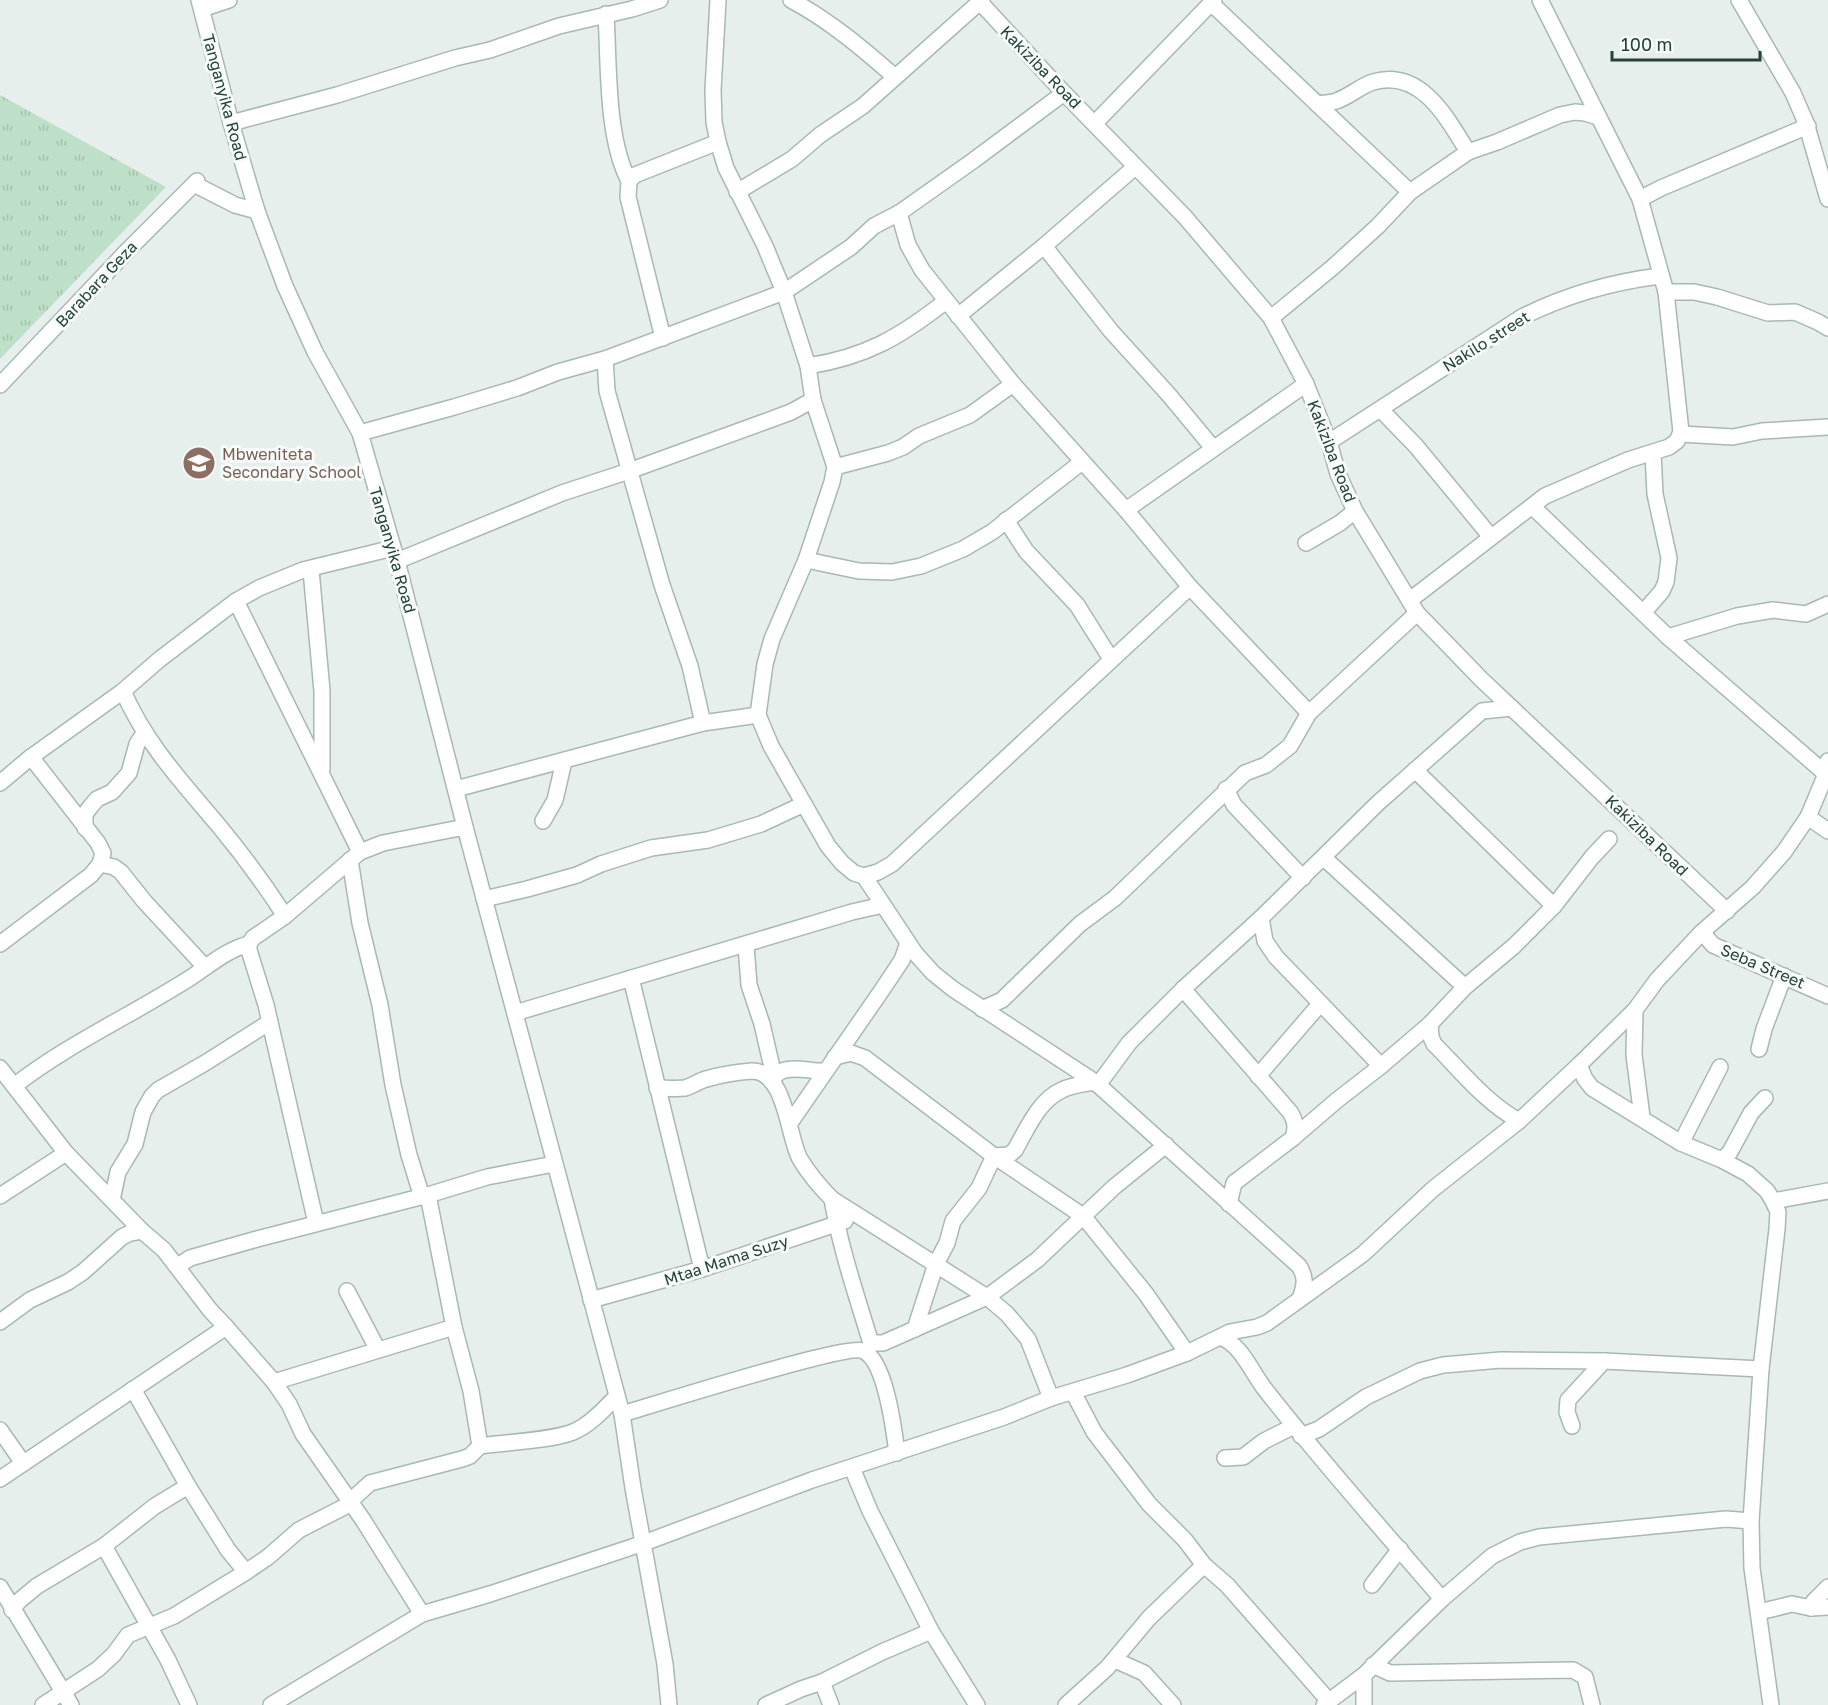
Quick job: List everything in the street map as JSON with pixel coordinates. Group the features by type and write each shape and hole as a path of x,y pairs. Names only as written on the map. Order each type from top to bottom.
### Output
{"street":[{"path":"201,4 229,0"},
{"path":"231,123 337,95 455,58 490,50 559,26 660,0"},
{"path":"718,0 713,90 714,122 718,142 737,192 765,246 784,292 807,366 813,400 835,467 806,560 772,639 765,664 758,715 771,746 828,846 842,863 854,873 864,876 878,872 892,864 1190,587"},
{"path":"791,0 843,33 895,77"},
{"path":"982,1009 1002,1000 1080,924 1115,898 1226,789 1245,773 1266,765 1290,746 1310,713 1413,607 1491,537 1545,496 1628,460 1669,447 1677,441 1681,434 1666,292 1640,199 1540,0"},
{"path":"1739,0 1793,93 1808,126 1828,200"},
{"path":"737,192 792,159 820,135 863,106 980,1"},
{"name":"Kakiziba Road","path":"980,1 1064,93 1185,217 1271,318 1306,384 1329,442 1338,474 1355,511 1413,607 1481,679 1727,911"},
{"path":"1095,123 1213,1 1410,192"},
{"name":"Tanganyika Road","path":"201,4 231,123 257,211 285,286 315,352 360,433 395,555 484,899 622,1414 665,1664 669,1705"},
{"path":"606,14 612,122 618,154 629,180 628,197 663,338"},
{"path":"1317,104 1335,101 1372,82 1391,80 1411,84 1430,96 1468,152"},
{"path":"360,433 517,388 558,372 605,359 784,292 851,247 874,225 899,213 1064,93"},
{"path":"1271,318 1378,226 1410,192 1468,152 1560,115 1585,112 1598,117"},
{"path":"1640,199 1808,126"},
{"path":"629,180 635,175 718,142"},
{"path":"958,316 1044,246 1135,167"},
{"name":"Barabara Geza","path":"0,385 195,183 235,205 257,211"},
{"path":"899,213 908,245 922,270 1013,384 1126,510 1190,587 1310,713"},
{"path":"1044,246 1111,331 1213,448"},
{"name":"Nakilo street","path":"1329,442 1522,317 1550,302 1583,291 1660,276"},
{"path":"1666,292 1694,292 1768,313 1795,312 1828,328"},
{"path":"807,366 833,362 873,349 908,331 946,301"},
{"path":"605,359 607,391 662,585 698,694 703,723"},
{"path":"835,467 903,447 937,427 970,415 1013,384"},
{"path":"1126,510 1306,384"},
{"path":"0,783 31,757 123,691 160,659 236,601 259,588 311,570 395,555 791,412 813,400"},
{"path":"1381,410 1416,446 1491,537"},
{"path":"1681,434 1733,437 1762,431 1828,427"},
{"path":"1643,613 1662,591 1666,582 1669,558 1655,494 1653,453"},
{"path":"806,560 859,570 892,572 921,566 963,549 992,532 1082,462"},
{"path":"281,1702 422,1614 644,1543 812,1480 1004,1417 1051,1398 1127,1375 1187,1353 1230,1332 1267,1323 1301,1296 1335,1276 1362,1254 1433,1189 1519,1121 1580,1065 1635,1010 1657,980 1702,932 1753,887 1784,852 1808,817 1827,767 1668,637 1533,507"},
{"path":"1306,543 1340,523 1355,511"},
{"path":"1006,520 1026,551 1077,605 1111,658"},
{"path":"311,570 322,691 322,775"},
{"path":"236,601 322,775 355,856 360,923 380,1005 393,1085 409,1155 425,1196 454,1327 471,1391 480,1446"},
{"path":"1668,637 1737,615 1773,610 1806,614 1828,604"},
{"path":"1481,679 1482,711"},
{"path":"123,691 144,733 176,777 261,878 285,916"},
{"path":"994,1156 1010,1155 1015,1150 1040,1108 1060,1090 1071,1086 1096,1083 1129,1043 1183,989 1324,858 1378,802 1482,711 1512,708"},
{"path":"456,789 703,723 758,715"},
{"path":"86,828 86,814 91,806 97,799 112,792 129,773 137,744 144,733"},
{"path":"0,944 91,875 100,864 103,853 31,757"},
{"path":"543,821 555,800 564,761"},
{"path":"1415,770 1554,906"},
{"path":"1226,789 1234,805 1303,878"},
{"path":"484,899 577,875 601,864 651,848 708,840 761,824 804,804"},
{"path":"1808,817 1828,831"},
{"path":"14,1086 40,1065 191,977 224,954 249,944 355,856 383,843 465,826"},
{"path":"1214,1189 1234,1184 1430,1024 1465,987 1514,946 1554,906 1592,856 1609,839"},
{"path":"1324,858 1465,987"},
{"path":"100,864 114,867 122,872 144,901 205,967"},
{"path":"864,876 908,943 933,973 982,1009 1096,1083 1299,1266 1305,1282 1301,1296"},
{"path":"515,1012 852,912 883,905"},
{"path":"1261,918 1265,941 1276,957 1381,1066"},
{"name":"Seba Street","path":"1702,932 1713,945 1828,996"},
{"path":"790,1123 902,960 908,943"},
{"path":"249,944 250,957 270,1022 287,1105 316,1223"},
{"path":"746,945 749,985 762,1024 773,1079 790,1123 793,1143 799,1158 832,1199 987,1297 1007,1314 1028,1339 1051,1398"},
{"path":"1759,1049 1784,976"},
{"path":"631,978 702,1269"},
{"path":"1183,989 1290,1112 1295,1120 1296,1130 1293,1138"},
{"path":"1010,1026 1007,1017 1013,990"},
{"path":"1258,1076 1320,1004"},
{"path":"1635,1010 1634,1055 1642,1117"},
{"path":"112,1200 118,1172 135,1144 143,1112 152,1096 158,1090 270,1022"},
{"path":"1430,1024 1434,1044 1483,1094 1504,1112 1519,1121"},
{"path":"856,1028 858,1044 865,1058"},
{"path":"835,1057 851,1053 865,1058 994,1156 1083,1216 1146,1294 1187,1353"},
{"path":"1580,1065 1585,1079 1592,1088 1642,1117 1659,1131 1748,1174 1767,1191 1778,1212 1778,1229 1761,1369 1751,1521 1752,1568 1771,1705"},
{"path":"1681,1143 1720,1067"},
{"path":"0,1068 66,1153 142,1231 165,1250 210,1310 274,1382 290,1404 303,1434 406,1584 422,1614"},
{"path":"773,1079 780,1071 802,1068 816,1072 824,1071"},
{"path":"657,1088 686,1088 705,1079 754,1071 773,1079"},
{"path":"1722,1160 1730,1152 1751,1113 1766,1098"},
{"path":"832,1199 836,1224 870,1340 873,1343 883,1343 987,1297 1037,1260 1114,1187 1166,1145"},
{"path":"0,1196 66,1153"},
{"path":"915,1329 936,1264 947,1243 954,1221 979,1188 994,1156"},
{"path":"178,1266 190,1258 316,1223 425,1196 487,1177 555,1164"},
{"path":"1229,1203 1234,1184"},
{"path":"1773,1201 1828,1191"},
{"name":"Mtaa Mama Suzy","path":"591,1300 702,1269 862,1217"},
{"path":"0,1322 30,1300 68,1282 83,1272 122,1236 142,1231"},
{"path":"347,1292 378,1350"},
{"path":"0,1479 226,1327"},
{"path":"274,1382 454,1327"},
{"path":"1237,1348 1244,1330"},
{"path":"1220,1337 1228,1340 1237,1348 1252,1372 1298,1431 1442,1599"},
{"path":"622,1414 817,1357 856,1349 863,1350 872,1357 878,1367 890,1406 897,1453"},
{"path":"1225,1458 1243,1457 1264,1441 1298,1431 1319,1429 1366,1397 1420,1371 1443,1365 1501,1360 1604,1361 1761,1369"},
{"path":"1572,1425 1567,1412 1568,1400 1604,1361"},
{"path":"133,1389 188,1486 228,1550 246,1572"},
{"path":"1072,1392 1094,1432 1149,1504 1185,1540 1204,1565 1227,1585 1326,1703 1368,1670 1442,1599 1492,1556 1520,1542 1539,1538 1726,1520 1751,1521"},
{"path":"43,1705 98,1669 135,1630 149,1627 174,1616 246,1572 268,1557 299,1530 350,1502 370,1483 462,1459 470,1456 480,1446 561,1436 575,1431 599,1414 617,1396"},
{"path":"0,1430 23,1463"},
{"path":"852,1468 870,1511 931,1631 977,1705"},
{"path":"12,1610 37,1586 104,1546 155,1506 188,1486"},
{"path":"104,1546 189,1705"},
{"path":"1372,1585 1400,1549"},
{"path":"1066,1705 1115,1660 1149,1618 1204,1565"},
{"path":"0,1587 71,1705"},
{"path":"1811,1608 1814,1601 1828,1587"},
{"path":"1759,1612 1792,1604 1811,1608 1828,1607"},
{"path":"766,1705 822,1682 931,1631"},
{"path":"1115,1660 1144,1673 1173,1705"},
{"path":"1364,1705 1368,1670"},
{"path":"1368,1670 1390,1673 1573,1670 1585,1677 1592,1705"},
{"path":"822,1682 831,1705"}],"green space":[{"path":"0,95 166,187 0,359"}],"place":[{"name":"Mbweniteta Secondary School","path":"199,463"}]}
